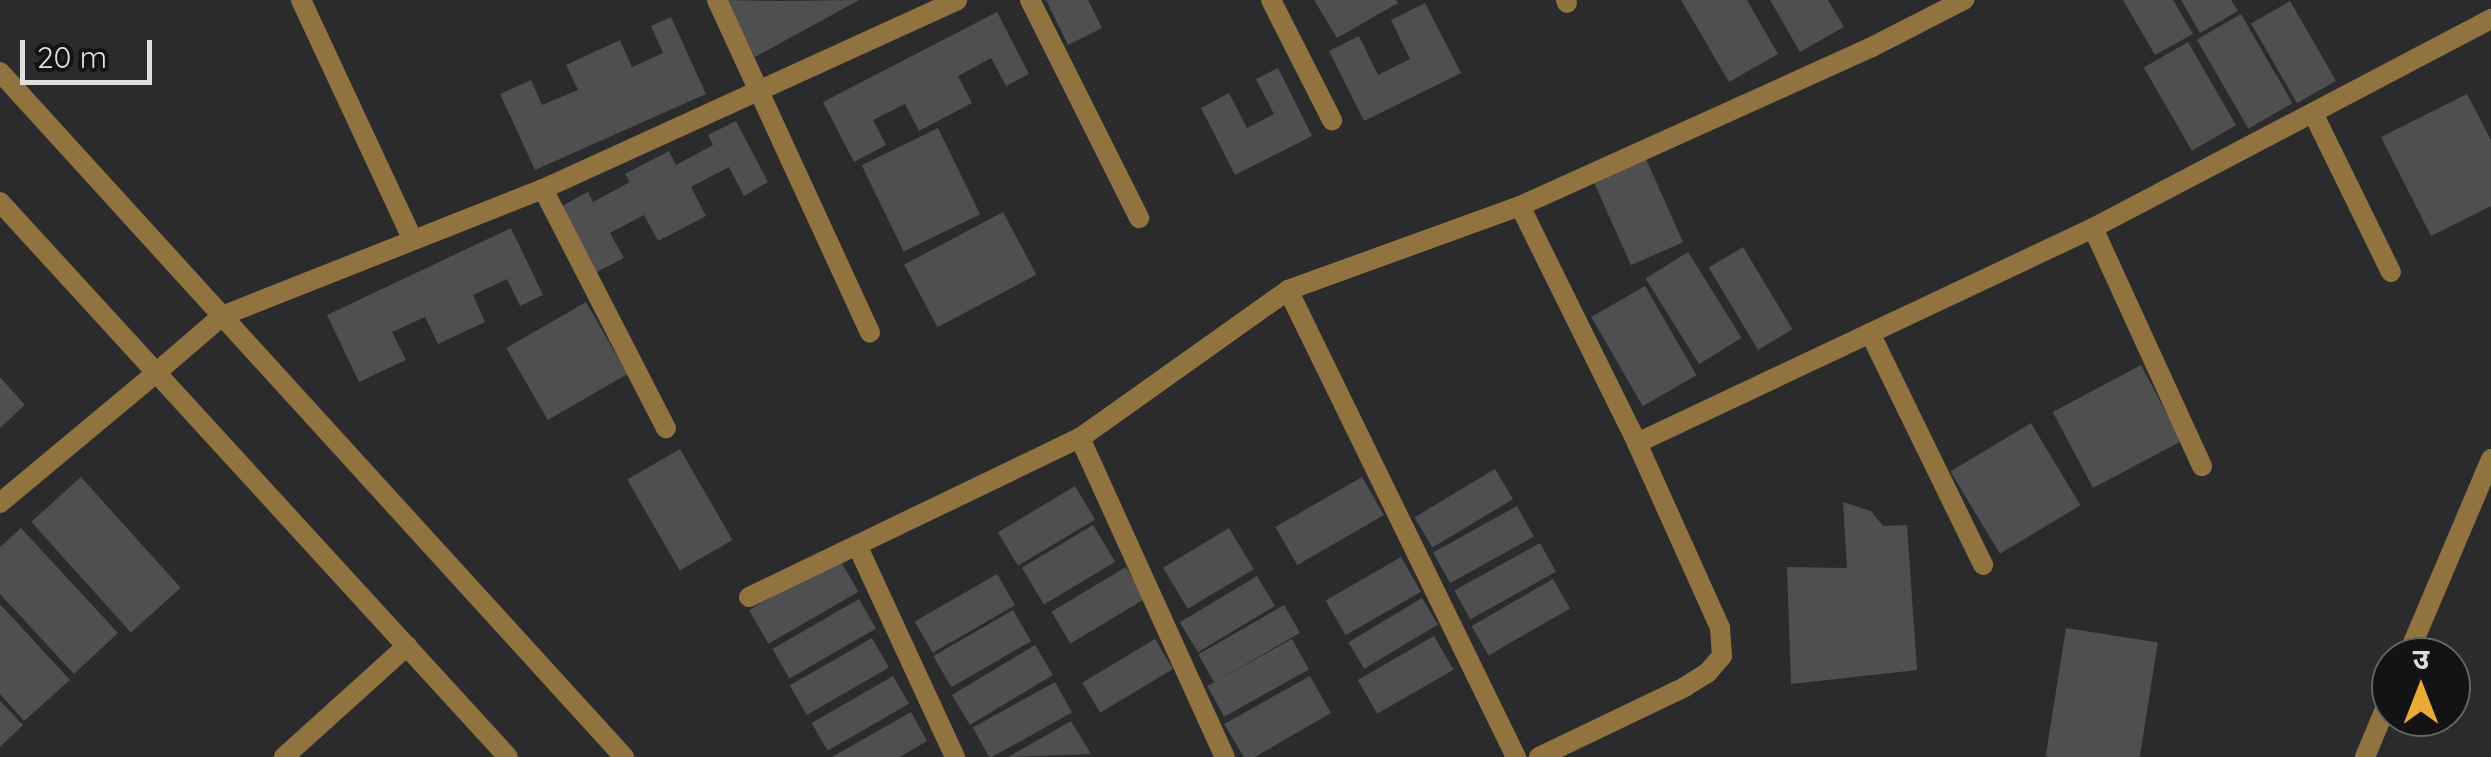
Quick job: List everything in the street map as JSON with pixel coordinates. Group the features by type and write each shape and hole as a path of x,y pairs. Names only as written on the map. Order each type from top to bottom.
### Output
{"street":[{"path":"302,0 413,240"},
{"path":"717,0 870,332"},
{"path":"0,503 222,316 542,189 759,94 957,0"},
{"path":"1030,0 1139,218"},
{"path":"1271,0 1332,120"},
{"path":"749,597 1080,438 1288,290 1520,206 1870,48 1964,0"},
{"path":"1637,442 2094,228 2491,18"},
{"path":"0,72 624,757"},
{"path":"2313,114 2391,272"},
{"path":"542,189 666,428"},
{"path":"0,202 508,757"},
{"path":"1520,206 1637,442 1720,628 1722,656 1707,674 1685,688 1539,757"},
{"path":"2094,228 2202,466"},
{"path":"1288,290 1516,757"},
{"path":"1870,333 1983,565"},
{"path":"1080,438 1225,757"},
{"path":"2416,637 2491,459"},
{"path":"857,546 955,757"},
{"path":"284,757 407,646"}],"building":[{"path":"724,0 777,1 859,0 755,57"},
{"path":"1046,0 1088,0 1102,28 1068,45"},
{"path":"1314,0 1396,0 1398,3 1337,38"},
{"path":"1681,0 1747,0 1778,54 1729,82"},
{"path":"1770,0 1828,0 1844,27 1800,52"},
{"path":"2123,0 2173,0 2193,34 2155,55"},
{"path":"2181,0 2231,0 2238,11 2200,33"},
{"path":"2290,1 2336,81 2297,103 2251,24"},
{"path":"1425,3 1461,73 1364,121 1329,51 1359,36 1378,75 1410,59 1391,20"},
{"path":"997,12 1029,74 1006,86 991,58 958,76 972,103 919,131 905,104 873,120 886,145 854,162 823,102"},
{"path":"2241,14 2292,103 2248,129 2197,40"},
{"path":"671,17 706,94 535,170 500,94 531,80 542,105 578,90 566,65 620,40 632,67 663,53 651,26"},
{"path":"2188,42 2236,125 2192,151 2144,68"},
{"path":"1278,68 1312,136 1235,175 1201,108 1229,93 1247,128 1274,114 1256,79"},
{"path":"2467,94 2491,140 2491,206 2431,236 2381,137"},
{"path":"736,121 768,182 744,196 729,167 691,187 706,216 658,241 644,215 610,233 624,258 591,275 556,209 588,192 593,202 630,182 625,174 669,151 676,165 713,145 708,135"},
{"path":"938,128 980,214 904,252 862,165"},
{"path":"1646,159 1683,242 1631,265 1594,182"},
{"path":"1003,212 1036,275 937,327 904,265"},
{"path":"511,228 543,295 520,306 507,279 473,295 485,322 438,344 425,317 392,332 406,360 359,382 327,315"},
{"path":"1743,247 1792,329 1758,350 1709,268"},
{"path":"1688,252 1742,338 1699,364 1646,278"},
{"path":"1645,286 1696,375 1643,406 1591,317"},
{"path":"586,302 628,374 548,420 506,348"},
{"path":"2141,365 2181,441 2093,488 2053,412"},
{"path":"0,377 25,405 0,428"},
{"path":"2031,423 2080,505 2000,554 1950,471"},
{"path":"680,449 732,540 680,570 627,480"},
{"path":"1495,469 1513,499 1432,547 1414,517"},
{"path":"81,477 181,588 131,633 31,522"},
{"path":"1362,477 1384,515 1297,565 1275,527"},
{"path":"1075,486 1095,519 1018,566 998,532"},
{"path":"1843,502 1871,511 1883,526 1907,525 1917,670 1791,684 1787,567 1847,568"},
{"path":"1517,506 1534,537 1450,583 1433,553"},
{"path":"1093,525 1115,562 1044,605 1022,568"},
{"path":"21,528 118,633 74,674 0,594 0,547"},
{"path":"1229,528 1254,569 1188,609 1163,568"},
{"path":"1540,543 1556,572 1470,619 1454,591"},
{"path":"1401,557 1421,592 1346,635 1326,600"},
{"path":"839,558 858,592 768,644 749,610"},
{"path":"1126,567 1145,599 1070,644 1051,612"},
{"path":"997,574 1015,605 933,653 915,622"},
{"path":"1257,576 1275,606 1198,652 1180,622"},
{"path":"1553,579 1570,608 1489,655 1472,626"},
{"path":"1422,598 1438,625 1364,669 1348,642"},
{"path":"859,599 876,628 789,678 772,649"},
{"path":"0,604 70,680 24,721 0,694"},
{"path":"1284,605 1300,633 1214,682 1198,654"},
{"path":"1013,610 1031,641 951,687 933,656"},
{"path":"2066,628 2158,643 2140,757 2046,756"},
{"path":"1434,636 1454,670 1377,714 1358,680"},
{"path":"872,638 889,667 807,715 790,686"},
{"path":"1155,639 1173,669 1100,713 1082,683"},
{"path":"1292,639 1309,670 1224,717 1207,686"},
{"path":"1035,645 1053,675 970,725 952,695"},
{"path":"893,676 909,704 828,751 812,723"},
{"path":"1310,676 1331,713 1255,757 1244,757 1224,724"},
{"path":"1055,682 1072,713 992,757 973,728"},
{"path":"0,701 23,725 0,747"},
{"path":"911,712 927,741 900,757 832,757"},
{"path":"1071,721 1091,754 1008,757"}]}
